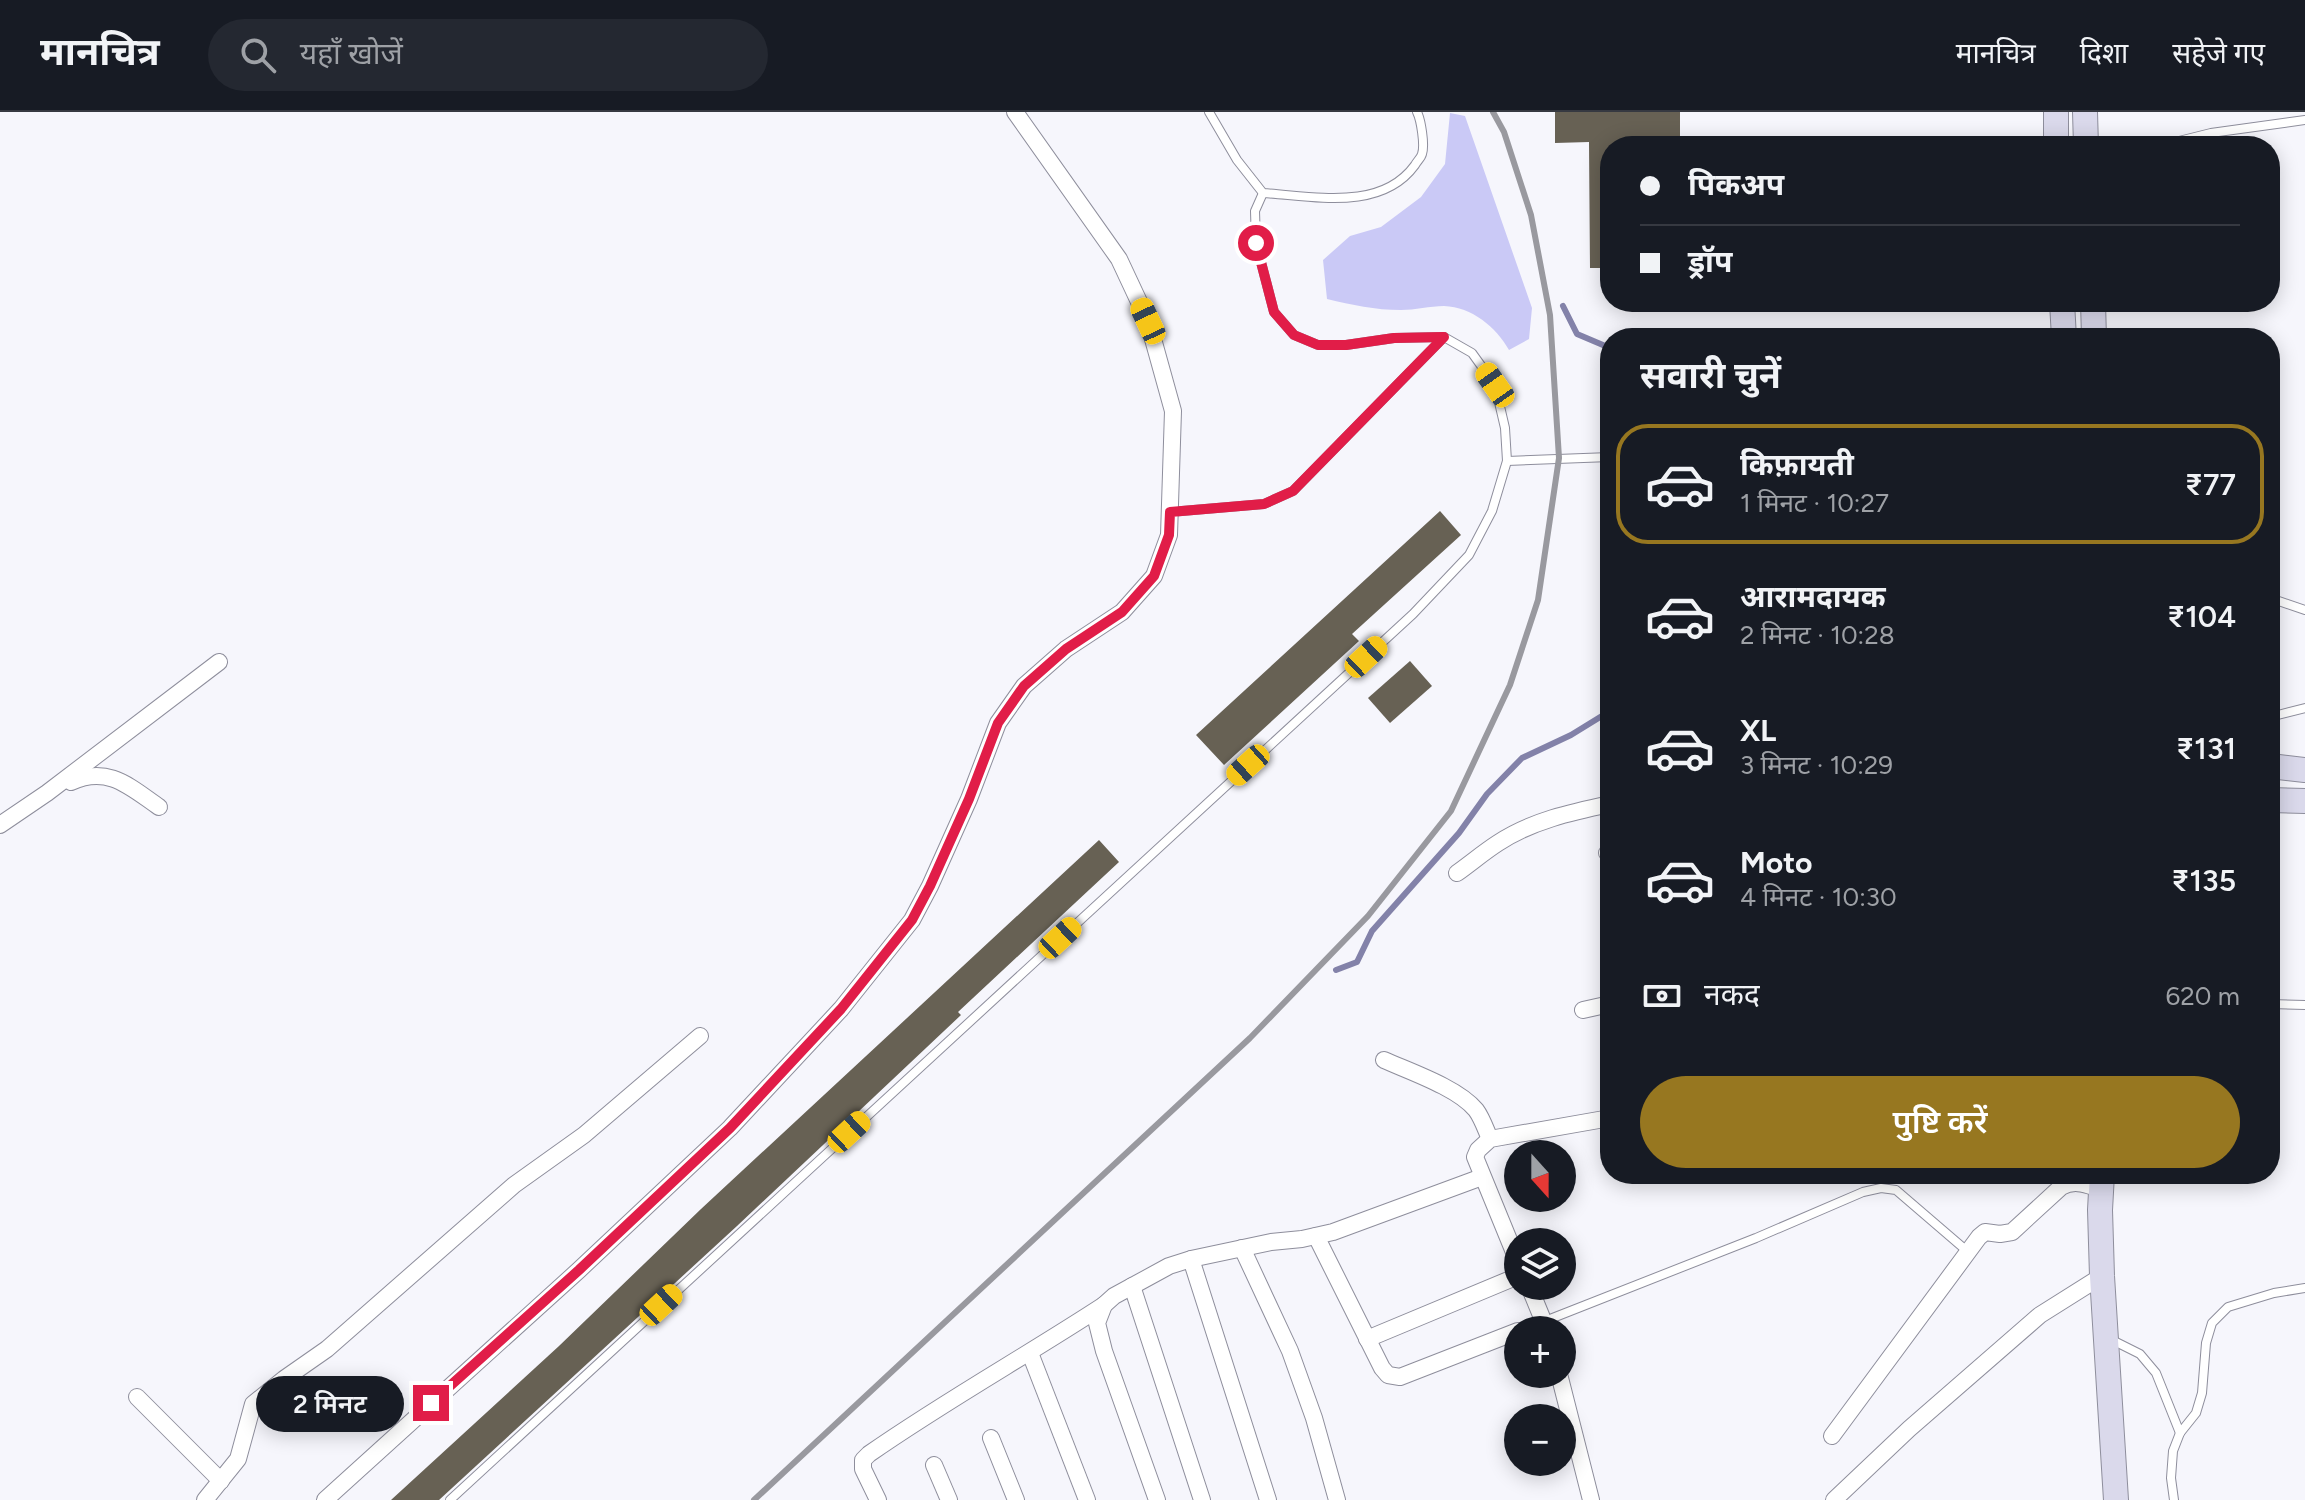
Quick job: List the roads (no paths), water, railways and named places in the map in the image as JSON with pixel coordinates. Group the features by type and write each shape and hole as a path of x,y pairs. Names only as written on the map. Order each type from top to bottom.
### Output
{"main road":[{"path":"2056,112 2056,136"},
{"path":"2085,112 2086,136"},
{"path":"2280,767 2305,770"},
{"path":"2280,800 2305,801"},
{"path":"2102,1184 2102,1276 2116,1500"}],"street":[{"path":"325,1500 579,1270 730,1128 841,1009 912,920 969,799 998,723 1024,686 1066,649 1122,612 1154,576 1169,535 1173,411 1148,321 1119,259 1015,112"},
{"path":"0,825 219,662"},
{"path":"47,793 87,775 119,779 159,807"},
{"path":"1457,873 1499,842 1526,828 1600,806"},
{"path":"1583,1010 1600,1006"},
{"path":"205,1500 238,1459 253,1404 327,1349 514,1185 584,1135 700,1036"},
{"path":"1384,1060 1436,1082 1463,1100 1476,1110 1490,1139"},
{"path":"1504,1229 1475,1157 1478,1150 1490,1139 1600,1120"},
{"path":"878,1500 863,1469 863,1460 869,1454 1114,1296 1169,1266 1242,1248 1333,1232 1482,1177"},
{"path":"1832,1436 1967,1251 1985,1232 2012,1232 2066,1184"},
{"path":"1316,1236 1388,1375 1400,1377 1504,1337"},
{"path":"1242,1248 1290,1351 1314,1418 1337,1500"},
{"path":"1191,1259 1268,1500"},
{"path":"1834,1500 1909,1429 2028,1325 2102,1276"},
{"path":"1367,1339 1504,1282"},
{"path":"1132,1286 1202,1500"},
{"path":"1104,1305 1097,1323 1104,1351 1157,1500"},
{"path":"1030,1353 1087,1500"},
{"path":"1563,1388 1591,1500"},
{"path":"137,1397 221,1481"},
{"path":"991,1438 1016,1500"},
{"path":"934,1465 949,1500"}],"lane":[{"path":"1209,112 1237,160 1263,193 1337,198 1373,196 1406,178 1423,153 1421,120 1417,112"},
{"path":"2199,136 2305,120"},
{"path":"450,1500 1413,614 1469,555 1492,511 1507,461 1505,428 1495,385 1472,353 1444,337 1318,345 1294,335 1274,312 1256,243 1255,211 1263,193"},
{"path":"1170,512 1264,504 1293,491 1444,337"},
{"path":"1507,461 1600,457"},
{"path":"2280,601 2305,610"},
{"path":"2280,714 2305,708"},
{"path":"2280,1004 2305,1005"},
{"path":"1568,1316 1863,1192 1881,1188 1896,1190 1967,1251"},
{"path":"2174,1500 2171,1478 2173,1451 2180,1433 2196,1413 2202,1393 2206,1343 2212,1323 2228,1307 2274,1293 2305,1288"},
{"path":"2105,1336 2140,1354 2156,1373 2180,1433"}],"waterway":[{"path":"1563,306 1577,334 1600,344"},
{"path":"1336,970 1357,962 1372,931 1459,833 1487,794 1522,758 1600,717"}],"railway":[{"path":"754,1500 1250,1038 1368,916 1451,811 1510,685 1538,600 1559,458 1550,315 1531,215 1504,132 1493,112"}]}
